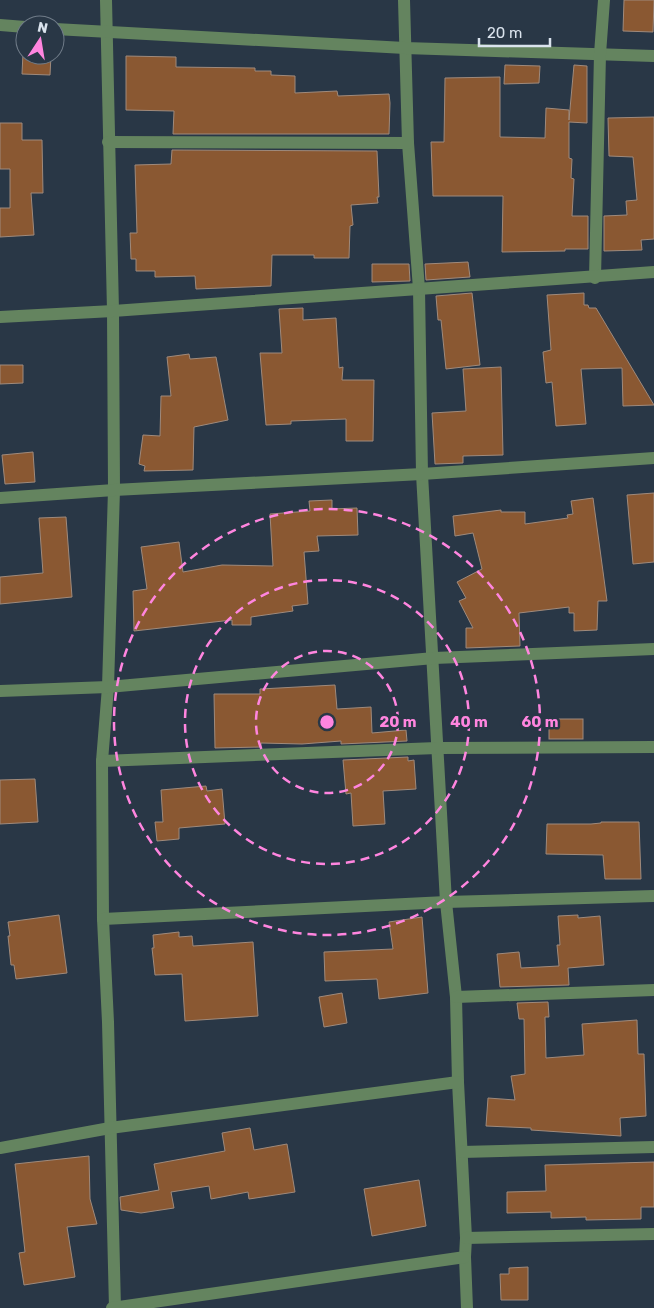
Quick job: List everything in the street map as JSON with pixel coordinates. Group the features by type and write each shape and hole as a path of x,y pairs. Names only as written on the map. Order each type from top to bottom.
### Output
{"street":[{"path":"106,0 114,490 108,687 102,761 102,919 108,1022 114,1308 465,1257"},
{"path":"404,0 408,143 419,289 422,474 434,658 446,902 456,997 467,1308"},
{"path":"595,278 600,54 604,0"},
{"path":"0,25 15,26"},
{"path":"65,30 404,48 654,56"},
{"path":"108,142 408,143"},
{"path":"0,317 595,278 654,272"},
{"path":"0,498 114,490 422,474 654,458"},
{"path":"0,690 108,687 434,658 654,648"},
{"path":"102,761 437,748 654,747"},
{"path":"102,919 446,902 654,896"},
{"path":"456,997 654,990"},
{"path":"0,1148 110,1128 458,1082"},
{"path":"462,1152 654,1147"},
{"path":"466,1238 654,1234"}],"building":[{"path":"624,0 654,0 653,32 623,31"},
{"path":"126,56 176,57 176,67 255,68 255,71 271,71 271,75 295,76 295,93 337,91 338,96 389,94 389,134 173,134 174,111 126,110"},
{"path":"22,65 50,65 50,75 22,74"},
{"path":"505,65 540,66 539,83 504,84"},
{"path":"574,65 587,66 587,123 569,122 569,158 572,159 571,178 574,179 572,216 588,216 588,249 502,252 503,196 433,196 431,142 444,142 445,78 500,77 500,137 545,138 546,108 569,110 569,120"},
{"path":"654,117 654,239 641,240 642,250 604,251 604,216 627,215 626,201 637,200 633,157 609,156 608,118"},
{"path":"0,123 22,123 22,140 42,140 43,193 31,193 34,235 0,237 0,208 10,208 10,169 0,169"},
{"path":"172,150 377,151 378,203 351,205 353,225 350,226 349,258 314,258 314,255 272,255 271,286 196,289 195,276 155,277 155,271 136,271 136,259 131,259 130,233 137,233 135,165 171,164"},
{"path":"468,262 470,277 426,280 425,264"},
{"path":"372,264 409,264 410,281 372,282"},
{"path":"472,293 480,365 446,369 441,320 438,320 436,296"},
{"path":"584,293 584,305 588,305 589,308 596,308 654,405 623,406 622,368 581,369 586,424 556,426 552,382 546,383 543,352 551,350 547,295"},
{"path":"303,308 303,320 336,318 339,368 343,367 342,380 374,380 373,441 346,441 346,419 291,421 291,424 266,425 260,353 282,353 279,309"},
{"path":"189,354 190,359 216,357 228,420 194,427 193,470 144,471 145,466 139,464 143,435 160,436 161,396 171,396 167,357"},
{"path":"0,365 23,365 23,383 0,384"},
{"path":"501,367 503,455 463,456 463,463 435,464 432,413 466,411 463,369"},
{"path":"33,452 35,482 5,484 2,455"},
{"path":"654,493 654,562 633,564 627,495"},
{"path":"593,498 607,601 598,601 597,630 574,631 574,613 569,613 569,607 519,613 520,646 466,648 466,628 473,628 459,601 466,598 457,582 482,569 473,533 455,536 453,516 501,510 501,512 525,512 525,524 568,518 567,515 573,514 571,501"},
{"path":"332,500 332,509 357,508 358,535 317,536 319,551 304,552 308,604 292,606 293,611 251,617 251,625 232,625 232,620 134,631 133,591 147,589 141,547 179,542 183,572 222,565 273,566 270,514 310,511 309,501"},
{"path":"66,517 72,597 0,604 0,577 43,573 39,518"},
{"path":"335,685 337,709 371,707 372,733 406,730 407,741 341,744 341,741 302,744 261,743 261,747 215,748 214,694 260,694 260,689"},
{"path":"549,719 583,719 583,739 549,739"},
{"path":"408,757 408,761 414,760 416,789 383,791 385,824 353,826 351,793 346,794 343,760"},
{"path":"35,779 38,822 0,824 0,780"},
{"path":"206,786 207,791 222,789 225,824 179,828 179,839 157,841 155,822 163,822 161,790"},
{"path":"601,822 639,822 641,879 605,879 603,855 546,854 547,824 591,824"},
{"path":"59,915 67,973 16,979 14,965 11,965 8,922"},
{"path":"578,915 578,918 600,916 604,965 568,968 569,985 500,987 497,954 519,952 521,968 559,966 557,945 560,945 558,916"},
{"path":"422,917 428,993 379,999 377,979 325,981 324,952 393,949 389,922"},
{"path":"179,932 179,937 192,936 193,946 253,942 258,1016 185,1021 182,974 155,975 152,948 154,948 153,935"},
{"path":"342,993 347,1023 324,1027 319,997"},
{"path":"548,1002 549,1017 545,1017 546,1058 584,1055 582,1024 637,1020 638,1054 644,1054 646,1116 620,1118 621,1136 486,1126 488,1098 515,1100 511,1076 525,1074 524,1019 519,1019 517,1003"},
{"path":"250,1128 254,1150 287,1144 295,1192 249,1199 248,1192 211,1199 209,1186 171,1192 174,1208 141,1213 121,1210 120,1197 159,1190 154,1164 225,1151 222,1133"},
{"path":"89,1156 90,1199 97,1224 67,1227 75,1277 24,1285 19,1253 25,1252 15,1164"},
{"path":"654,1162 654,1207 641,1207 641,1219 586,1220 586,1217 551,1218 551,1212 507,1213 507,1192 546,1191 545,1165"},
{"path":"419,1180 426,1226 372,1236 364,1189"},
{"path":"528,1267 528,1300 501,1300 500,1274 509,1274 509,1268"}]}
